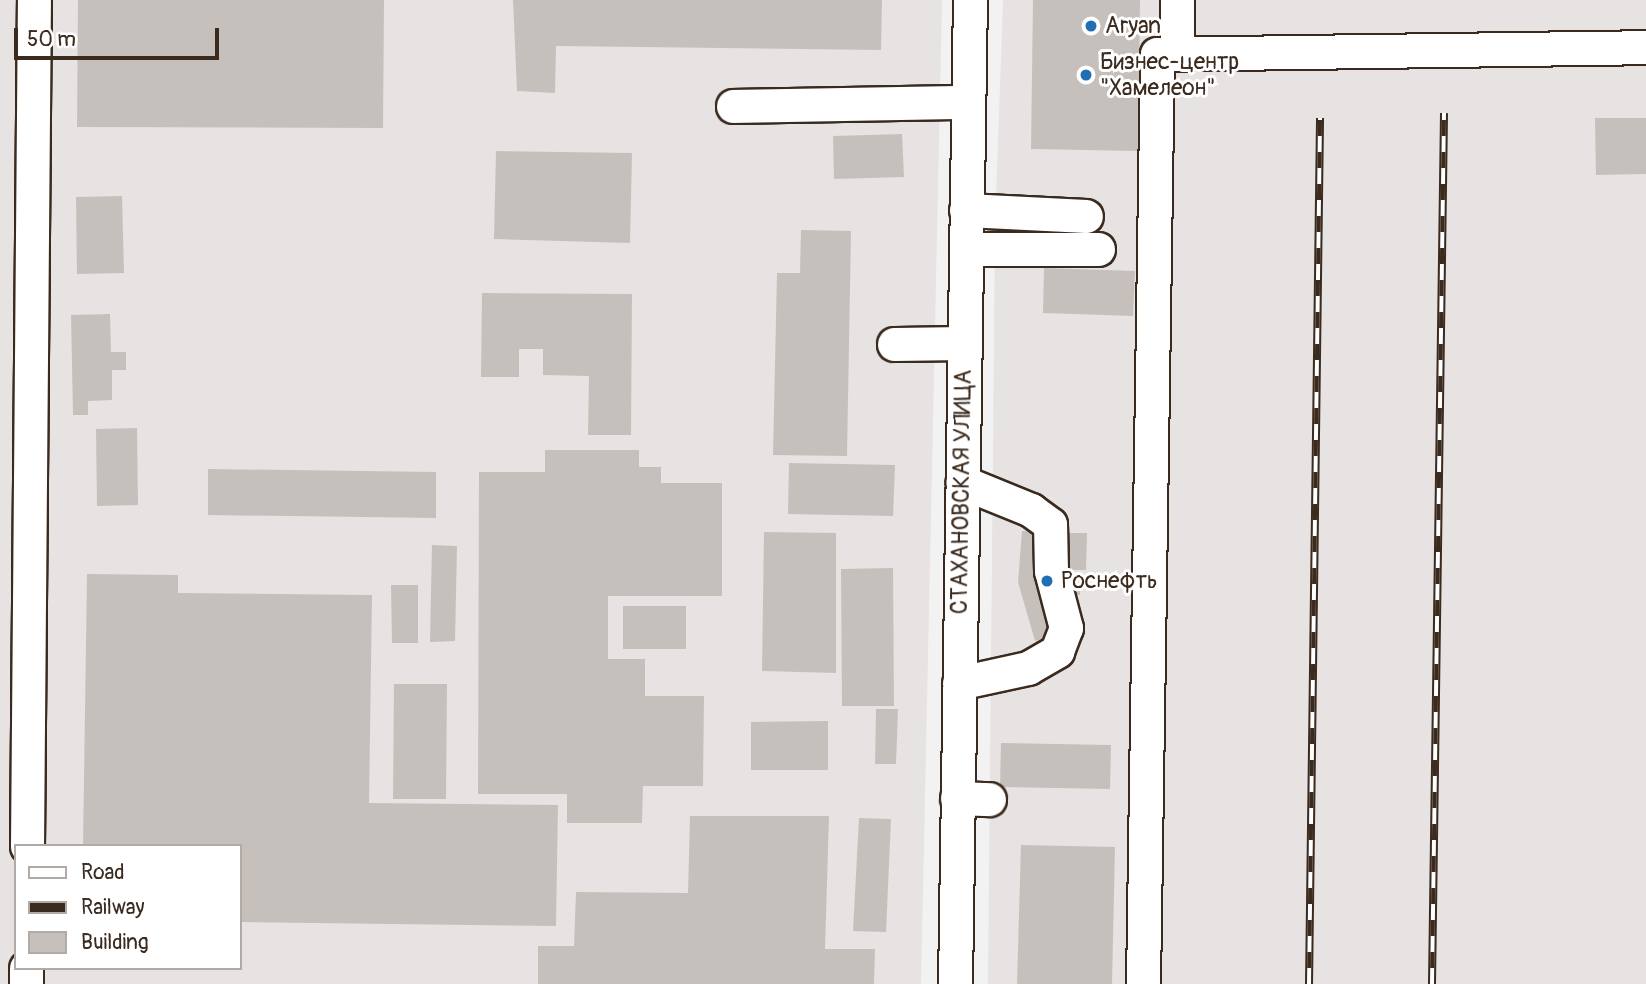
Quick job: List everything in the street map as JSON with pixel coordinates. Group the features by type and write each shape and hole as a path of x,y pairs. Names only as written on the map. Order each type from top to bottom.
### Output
{"street":[{"path":"27,844 34,0"},
{"name":"СТАХАНОВСКАЯ УЛИЦА","path":"955,984 973,798 959,682 970,0"},
{"path":"1177,0 1177,54"},
{"path":"1143,984 1157,54 1646,47"},
{"path":"733,106 968,102"},
{"path":"966,210 1086,216"},
{"path":"966,249 1098,249"},
{"path":"894,344 964,343"},
{"path":"959,682 1028,668 1057,651 1066,628 1051,570 1050,524 1031,510 962,482"}],"shaded area":[{"path":"0,0 942,0 921,984 0,984"},
{"path":"1003,0 1646,0 1646,984 988,984 995,230"}],"building":[{"path":"78,0 384,0 383,128 77,127"},
{"path":"513,0 882,0 881,50 556,46 555,93 517,91"},
{"name":"Бизнес-центр \"Хамелеон\"","path":"1033,0 1140,0 1138,151 1031,149"},
{"path":"1595,118 1646,118 1646,174 1596,175"},
{"path":"902,134 904,177 834,179 833,136"},
{"path":"496,151 632,153 630,243 494,239"},
{"path":"122,196 124,273 77,274 76,197"},
{"path":"801,230 851,231 847,456 773,455 777,273 800,273"},
{"path":"1044,268 1135,271 1133,316 1043,313"},
{"path":"482,293 632,294 631,435 588,435 589,376 543,375 543,349 519,349 519,377 481,377"},
{"path":"110,314 111,352 126,352 126,370 112,370 112,400 88,401 88,415 73,415 71,315"},
{"path":"137,428 138,505 97,506 96,429"},
{"path":"545,450 639,450 639,467 661,467 661,483 722,483 722,596 608,596 608,659 645,659 645,696 704,696 703,786 643,786 642,823 567,823 567,794 478,794 479,472 545,472"},
{"path":"789,463 895,465 893,516 788,514"},
{"path":"208,469 436,472 436,518 208,515"},
{"path":"1022,531 1044,532 1042,571 1082,574 1080,595 1045,593 1057,635 1035,641 1018,582"},
{"path":"764,532 836,533 836,673 762,671"},
{"path":"1061,533 1087,533 1086,570 1060,570"},
{"path":"432,545 457,546 455,641 430,642"},
{"path":"893,568 894,706 842,706 841,569"},
{"path":"87,574 178,575 178,593 372,595 369,803 558,805 556,926 242,922 242,844 83,844"},
{"path":"391,585 418,585 418,643 392,643"},
{"path":"623,606 686,606 686,649 623,649"},
{"path":"394,684 447,684 446,799 393,799"},
{"path":"876,709 898,709 896,764 875,764"},
{"path":"828,721 828,770 751,770 751,722"},
{"path":"1001,743 1111,745 1110,789 1000,787"},
{"path":"690,816 829,816 825,949 875,949 874,984 538,984 538,946 574,946 576,892 688,893"},
{"path":"859,818 891,819 886,932 853,931"},
{"path":"1021,845 1115,847 1112,984 1017,984"}],"railway":[{"path":"1432,984 1444,113"},
{"path":"1309,984 1320,118"}],"place":[{"name":"Aryan","path":"1091,26"},
{"name":"Бизнес-центр \"Хамелеон\"","path":"1086,75"},
{"name":"Роснефть","path":"1047,581"}]}
